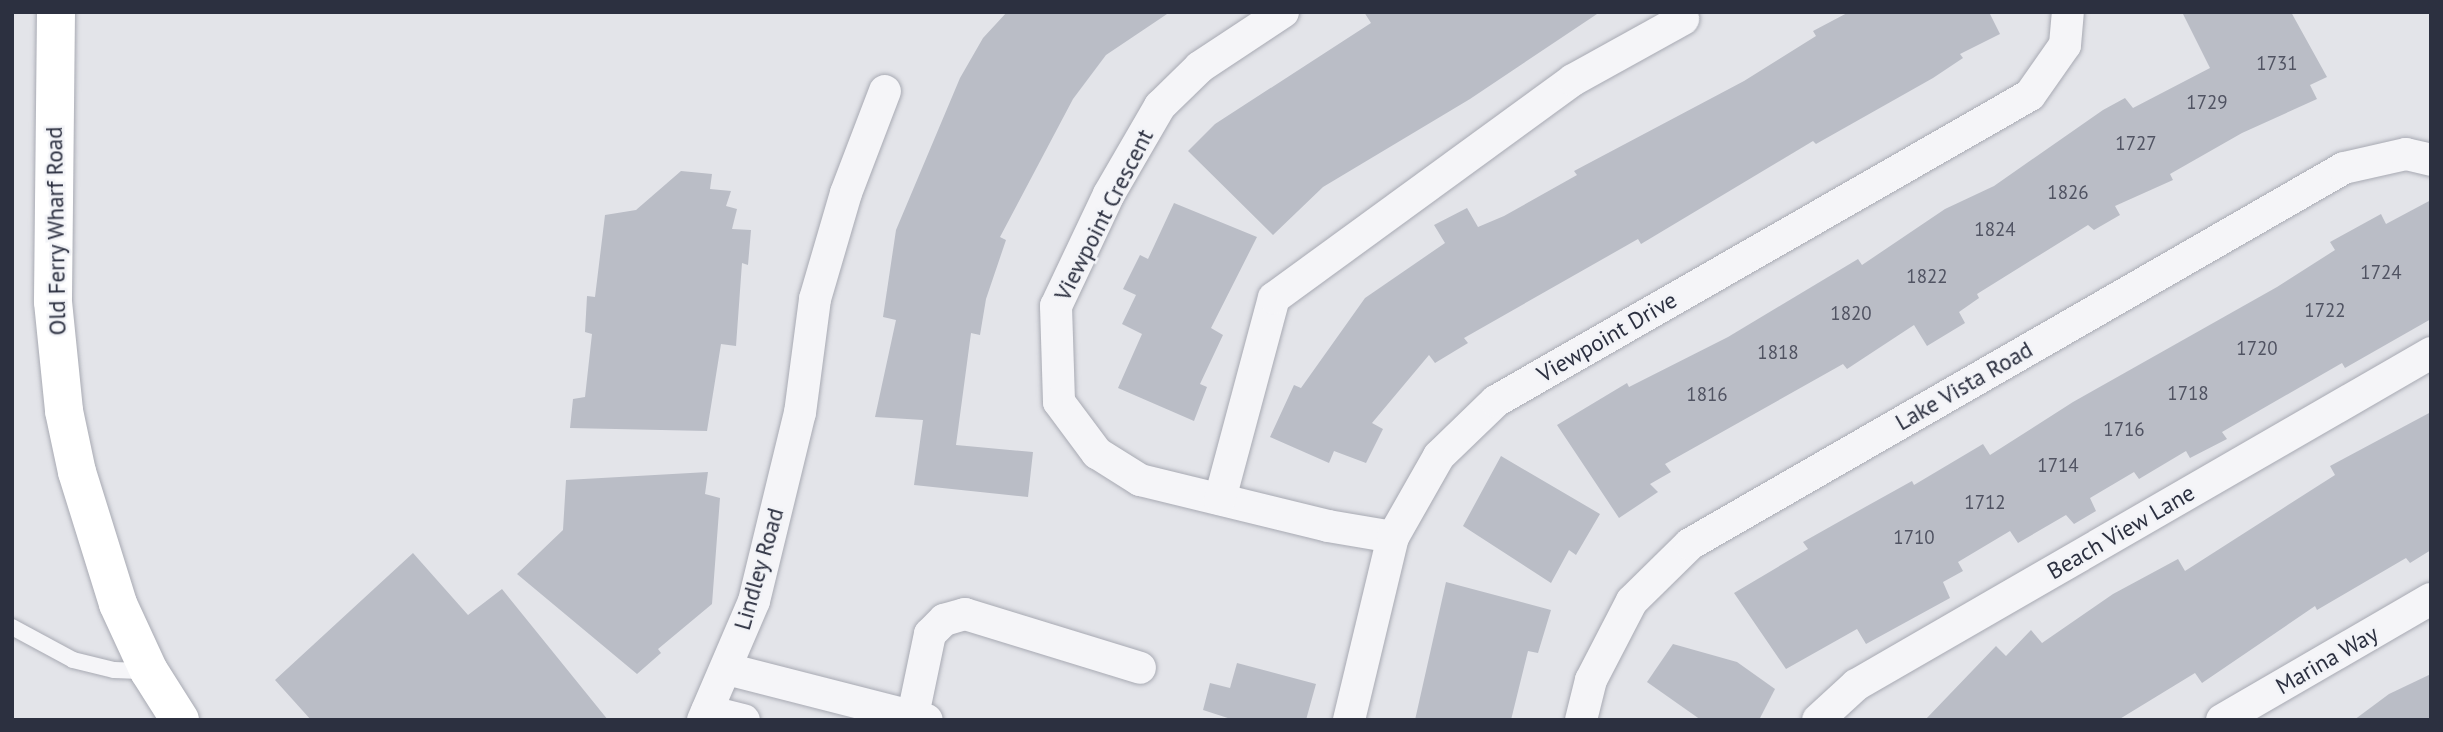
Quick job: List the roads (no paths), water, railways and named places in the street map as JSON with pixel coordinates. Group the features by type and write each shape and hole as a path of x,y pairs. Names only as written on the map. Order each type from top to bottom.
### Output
{"street":[{"name":"Old Ferry Wharf Road","path":"56,12 52,302 64,411 100,551 118,604 149,671 180,720"},
{"name":"Viewpoint Crescent","path":"1283,12 1200,67 1160,106 1109,194 1056,306 1059,402 1097,453 1140,480 1393,537"},
{"name":"Viewpoint Drive","path":"1349,720 1393,537 1439,456 1496,401 2031,95 2065,45 2068,12"},
{"path":"1220,499 1274,298 1573,80 1683,19"},
{"name":"Lindley Road","path":"705,715 754,601 800,413 815,299 846,193 885,91"},
{"name":"Lake Vista Road","path":"1581,720 1591,680 1632,601 1690,544 2344,168 2406,154 2431,160"},
{"name":"Beach View Lane","path":"1818,720 1856,685 2431,352"},
{"name":"Marina Way","path":"2222,720 2431,599"},
{"path":"727,669 918,719 930,634 944,620 965,614 1140,668"},
{"path":"705,715 744,720"}],"lane":[{"path":"12,627 73,660 114,670 149,671"}]}
